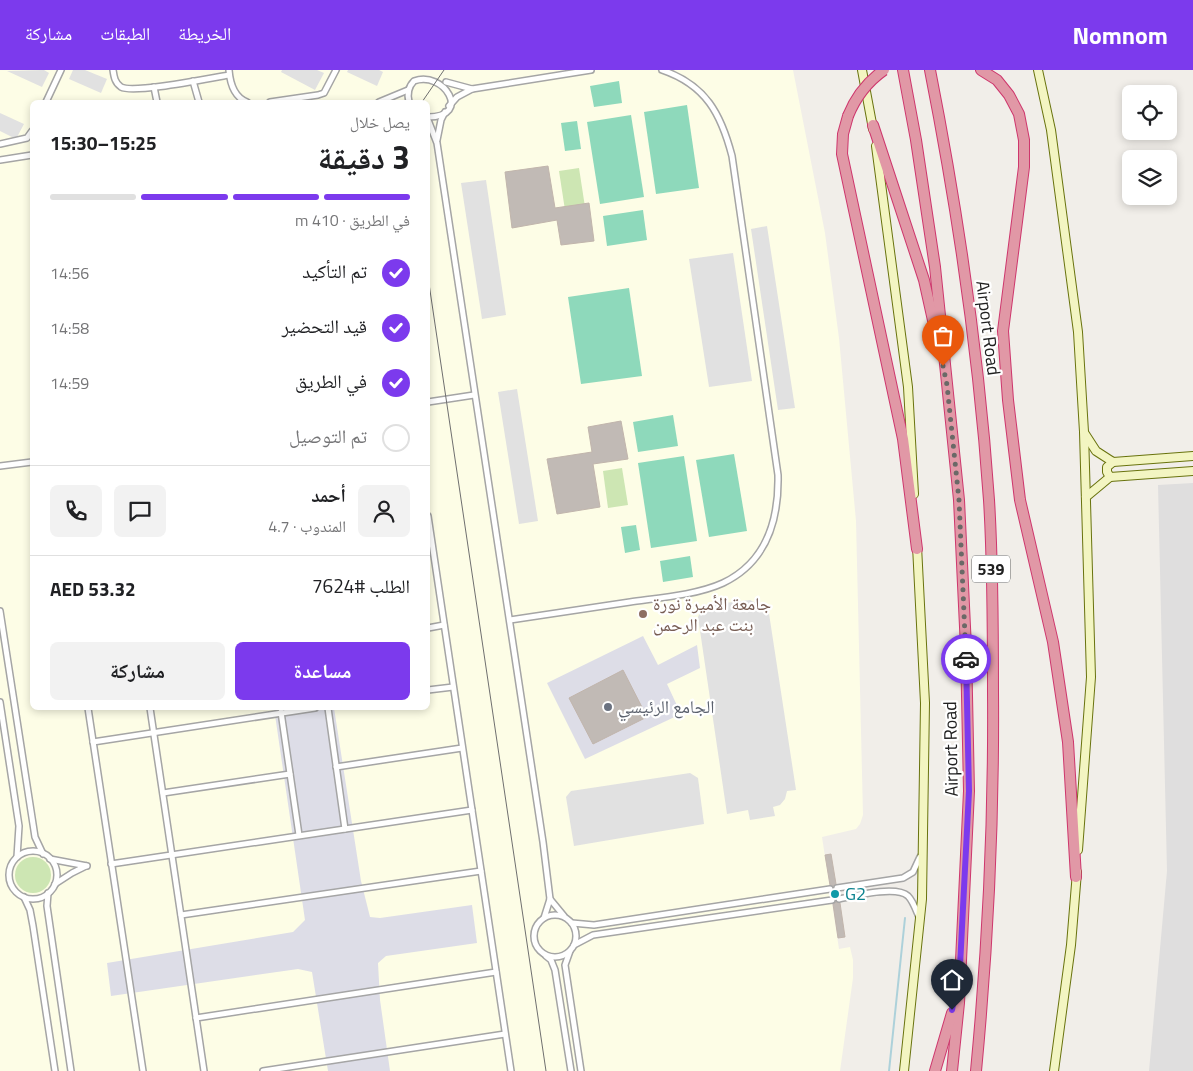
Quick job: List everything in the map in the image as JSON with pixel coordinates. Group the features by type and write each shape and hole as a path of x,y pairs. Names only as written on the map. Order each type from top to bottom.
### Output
{"highway":[{"path":"884,70 870,80 858,96 848,116 843,134 842,154 902,439 917,549"},
{"name":"Airport Road","path":"903,70 934,258 959,500 966,648 969,791 960,966 952,1071"},
{"name":"Airport Road","path":"930,70 960,240 977,373 989,502 993,632 994,785 990,886 976,1071"},
{"path":"981,70 997,80 1009,95 1019,114 1024,140 1024,168 1003,331 1007,390 1020,500 1052,642 1068,742 1076,876"},
{"path":"873,125 924,280 947,385"},
{"path":"936,1071 950,1026 960,966"}],"main road":[{"path":"862,70 883,190 908,387 925,703 920,920 904,1071"},
{"path":"1038,70 1051,130 1078,332 1084,432 1091,677 1070,945 1054,1071"},
{"path":"1084,432 1096,450 1113,462 1193,456"},
{"path":"1110,477 1107,468 1113,462"},
{"path":"1086,498 1110,477 1193,471"}],"street":[{"path":"47,100 61,70"},
{"path":"113,70 115,80 119,86 126,89 194,81 229,73 233,89 242,100"},
{"path":"286,100 318,96 324,92 336,70"},
{"path":"386,100 408,90 416,79 419,70"},
{"path":"430,118 440,115 457,97 472,89 591,70"},
{"path":"510,620 665,597 722,583 737,574 758,554 772,530 777,513 778,475 733,166 727,137 711,103 685,80 662,70"},
{"path":"416,79 426,74 472,89"},
{"path":"437,143 441,120 447,109 451,94 442,78"},
{"path":"194,81 197,100"},
{"path":"154,87 157,100"},
{"path":"408,90 409,100"},
{"path":"430,124 437,143 474,395 510,620 550,899 544,918"},
{"path":"0,144 18,142 27,138 30,134"},
{"path":"0,160 30,155"},
{"path":"430,402 474,395"},
{"path":"0,466 30,462"},
{"path":"430,536 511,1071"},
{"path":"0,611 32,824 35,837 43,854"},
{"path":"430,628 444,625"},
{"path":"430,690 453,686"},
{"path":"0,702 19,826 17,857 10,869 10,882 13,889 24,897 36,899 48,893 55,884 72,872 87,866 50,859 43,854 30,852 17,857"},
{"path":"88,710 110,864 143,1071"},
{"path":"150,710 204,1071"},
{"path":"93,742 298,710"},
{"path":"328,710 345,829"},
{"path":"281,712 299,835"},
{"path":"336,767 462,748"},
{"path":"163,793 290,774"},
{"path":"110,864 472,810"},
{"path":"837,888 903,878 914,872 923,846"},
{"path":"50,859 56,871 55,884"},
{"path":"181,915 481,871"},
{"path":"848,886 846,891 849,897"},
{"path":"572,923 594,925 830,889"},
{"path":"839,899 896,891 907,895 914,904 920,920"},
{"path":"48,893 47,906 71,1071"},
{"path":"24,897 30,910 33,926 55,1071"},
{"path":"550,899 572,923 576,934 574,945 565,965 581,1071"},
{"path":"574,945 593,935 832,900"},
{"path":"567,918 556,915 544,918 539,922 534,934 537,947 551,960 555,970 571,1071"},
{"path":"546,955 559,956 570,951"},
{"path":"196,1018 496,972"},
{"path":"263,1071 505,1034"}],"shaded area":[{"name":"جامعة الأميرة نورة بنت عبد الرحمن","path":"0,70 793,70 825,233 839,338 856,521 863,815 856,829 822,837 839,949 850,947 853,960 853,978 840,1071 0,1071"},
{"path":"44,70 49,73 42,87 7,71"},
{"path":"73,70 85,70 107,79 101,93 69,79"},
{"path":"282,70 317,70 324,73 315,90 281,72"},
{"path":"348,70 379,70 383,72 377,86 347,72"},
{"path":"0,113 24,124 16,139 0,131"},
{"path":"486,180 506,315 482,319 461,183"},
{"path":"767,226 795,408 778,410 751,229"},
{"path":"733,253 752,381 709,387 689,259"},
{"path":"517,389 538,521 519,524 498,392"},
{"path":"1193,483 1193,1071 1149,1071 1167,871 1158,485"},
{"path":"750,600 760,608 768,607 796,790 787,791 785,799 780,805 773,807 775,816 750,820 748,810 727,814 698,617 701,610 708,605"},
{"path":"643,636 658,665 697,645 700,668 667,684 681,714 585,759 547,683"},
{"path":"274,710 334,710 361,881 370,917 380,918 472,905 477,943 386,956 378,963 380,1000 390,1071 328,1071 312,972 298,969 111,996 107,963 293,932 305,920"},
{"path":"690,773 698,778 704,824 574,846 566,797 571,791"}],"green space":[{"path":"619,81 622,103 594,107 590,86"},
{"path":"687,105 699,188 656,194 644,112"},
{"path":"631,115 644,197 600,204 587,122"},
{"path":"577,121 581,149 565,151 561,123"},
{"path":"579,168 585,207 565,210 559,171"},
{"path":"643,210 647,240 607,246 603,216"},
{"path":"629,288 642,376 581,384 568,297"},
{"path":"673,415 678,446 638,452 633,422"},
{"path":"734,454 747,531 709,537 696,460"},
{"path":"684,456 697,541 651,548 638,463"},
{"path":"622,468 628,505 608,508 603,471"},
{"path":"636,525 640,550 625,553 621,527"},
{"path":"690,556 693,577 663,582 660,561"},
{"path":"33,857 45,863 51,875 45,887 33,893 21,887 15,875 21,863"}],"building":[{"path":"548,166 555,208 589,203 594,241 561,245 557,220 512,228 505,172"},
{"path":"621,421 628,459 593,464 600,507 557,514 547,459 592,452 588,427"},
{"name":"الجامع الرئيسي","path":"623,670 647,717 593,744 569,698"},
{"path":"831,854 836,884 833,886 830,885 825,855"},
{"path":"836,902 840,903 845,937 838,938 833,904"}],"waterway":[{"path":"889,1071 905,918"}],"tram line":[{"path":"423,100 444,70"},
{"path":"430,290 546,1071"}],"way so far":[{"path":"943,366 947,385 959,500 966,659"}],"place":[{"name":"جامعة الأميرة نورة بنت عبد الرحمن","path":"643,614"},
{"name":"الجامع الرئيسي","path":"608,707"},
{"name":"G2","path":"835,894"}],"route":[{"path":"952,1010 960,966 969,791 966,659"}]}
